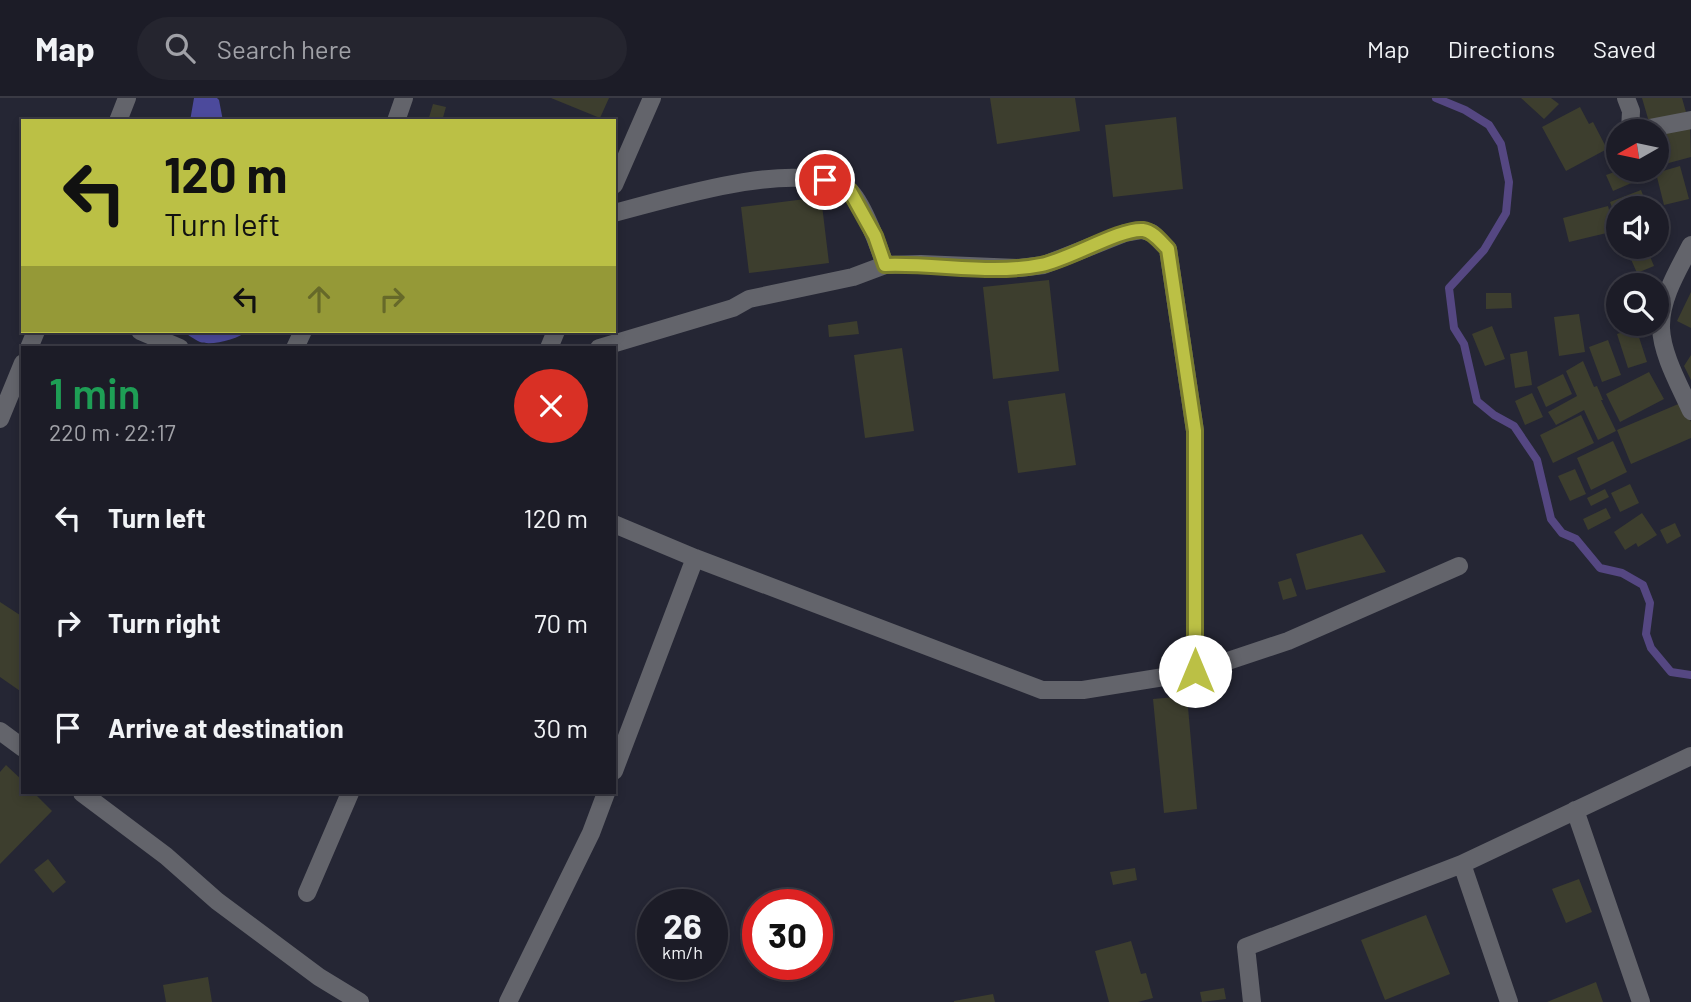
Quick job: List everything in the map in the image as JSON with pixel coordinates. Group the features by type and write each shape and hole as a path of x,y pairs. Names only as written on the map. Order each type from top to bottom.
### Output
{"street":[{"path":"119,119 127,98"},
{"path":"397,119 404,98"},
{"path":"616,180 652,98"},
{"path":"1626,98 1632,111 1632,119"},
{"path":"1670,124 1691,120"},
{"path":"616,212 710,189 790,176 825,180 850,191 875,236 885,265"},
{"path":"606,346 733,308 749,299 853,277 885,265 1019,268 1044,265 1125,233 1143,230 1152,233 1168,249 1195,431 1195,671"},
{"path":"1691,245 1666,297 1661,327 1667,354 1691,411"},
{"path":"145,333 175,346"},
{"path":"0,419 21,368"},
{"path":"616,525 695,558 1042,690 1083,690 1195,671 1288,641 1459,566"},
{"path":"616,766 695,558"},
{"path":"0,731 21,747"},
{"path":"1252,1002 1246,947 1462,864 1691,756"},
{"path":"83,794 166,856 217,901 319,977 360,1002"},
{"path":"307,893 350,794"},
{"path":"508,1002 591,833 606,794"},
{"path":"1575,810 1641,1002"},
{"path":"1462,864 1509,1002"}],"shaded area":[{"path":"194,98 219,100 223,119 190,119"},
{"path":"185,333 245,333 218,342 200,342"}],"building":[{"path":"551,98 609,98 600,118"},
{"path":"990,98 1075,98 1080,131 997,144"},
{"path":"1521,98 1551,98 1559,104 1544,119"},
{"path":"1642,98 1682,98 1686,112 1660,119 1648,119"},
{"path":"433,104 446,107 443,119 429,119"},
{"path":"1580,107 1589,124 1593,122 1606,150 1566,171 1542,127"},
{"path":"1176,117 1183,189 1113,197 1105,125"},
{"path":"1690,124 1691,157 1670,163 1670,129"},
{"path":"1680,166 1689,199 1669,204 1669,196 1662,196 1658,182 1670,182 1670,169"},
{"path":"1609,182 1634,182 1613,191"},
{"path":"1641,190 1643,196 1626,196"},
{"path":"821,197 829,263 749,273 741,207"},
{"path":"1606,207 1606,233 1569,242 1563,218"},
{"path":"1631,259 1651,259 1654,266 1637,273"},
{"path":"1049,280 1059,371 993,379 983,287"},
{"path":"1691,292 1691,328 1677,321"},
{"path":"1486,293 1511,293 1512,308 1486,309"},
{"path":"1579,314 1585,352 1559,356 1554,317"},
{"path":"857,321 859,334 829,337 828,325"},
{"path":"1492,326 1505,359 1485,366 1472,334"},
{"path":"1618,336 1639,336 1647,362 1628,368"},
{"path":"1608,340 1621,375 1602,382 1589,347"},
{"path":"902,348 914,431 865,438 854,355"},
{"path":"1527,351 1532,385 1515,388 1510,354"},
{"path":"1691,355 1691,380 1684,366"},
{"path":"1583,361 1616,431 1598,440 1584,410 1556,425 1548,412 1577,396 1566,371"},
{"path":"1649,372 1664,399 1620,422 1606,394"},
{"path":"1563,374 1572,394 1546,407 1537,387"},
{"path":"1065,393 1076,465 1018,473 1008,401"},
{"path":"1532,393 1543,417 1525,425 1515,401"},
{"path":"1683,402 1691,422 1691,438 1631,464 1617,430"},
{"path":"1581,415 1594,443 1553,463 1540,435"},
{"path":"1613,441 1627,472 1591,490 1577,458"},
{"path":"1575,469 1586,494 1570,501 1558,476"},
{"path":"1630,484 1639,503 1620,512 1611,493"},
{"path":"1605,489 1609,497 1591,506 1587,498"},
{"path":"1606,508 1611,518 1588,530 1583,519"},
{"path":"1642,513 1657,535 1638,547 1636,543 1625,550 1614,532"},
{"path":"1675,523 1681,536 1667,544 1660,530"},
{"path":"1362,534 1386,572 1306,590 1296,554"},
{"path":"1291,578 1297,596 1283,600 1278,582"},
{"path":"0,602 21,616 21,692 0,677"},
{"path":"1187,696 1197,809 1164,813 1153,699"},
{"path":"6,765 21,779 21,794 35,794 52,811 0,864 0,772"},
{"path":"48,859 66,882 53,893 34,870"},
{"path":"1135,868 1137,880 1113,885 1110,872"},
{"path":"1579,879 1592,912 1566,923 1552,889"},
{"path":"1426,915 1450,974 1385,1000 1361,940"},
{"path":"1131,941 1141,974 1146,973 1153,998 1138,1002 1109,1002 1095,951"},
{"path":"208,977 212,1002 166,1002 163,985"},
{"path":"1596,982 1603,1002 1547,1002"},
{"path":"1224,988 1226,999 1202,1002 1200,992"},
{"path":"993,994 995,1002 954,1002 954,1001"}],"waterway":[{"path":"1436,98 1465,110 1489,125 1501,144 1509,182 1506,213 1484,250 1449,288 1454,328 1464,344 1477,401 1514,426 1537,460 1551,519 1562,533 1576,539 1600,568 1622,573 1643,585 1650,603 1646,634 1651,648 1671,672 1691,675"}],"route":[{"path":"825,180 850,191 875,236 885,265 1019,268 1044,265 1125,233 1143,230 1152,233 1168,249 1195,431 1195,671"}]}
